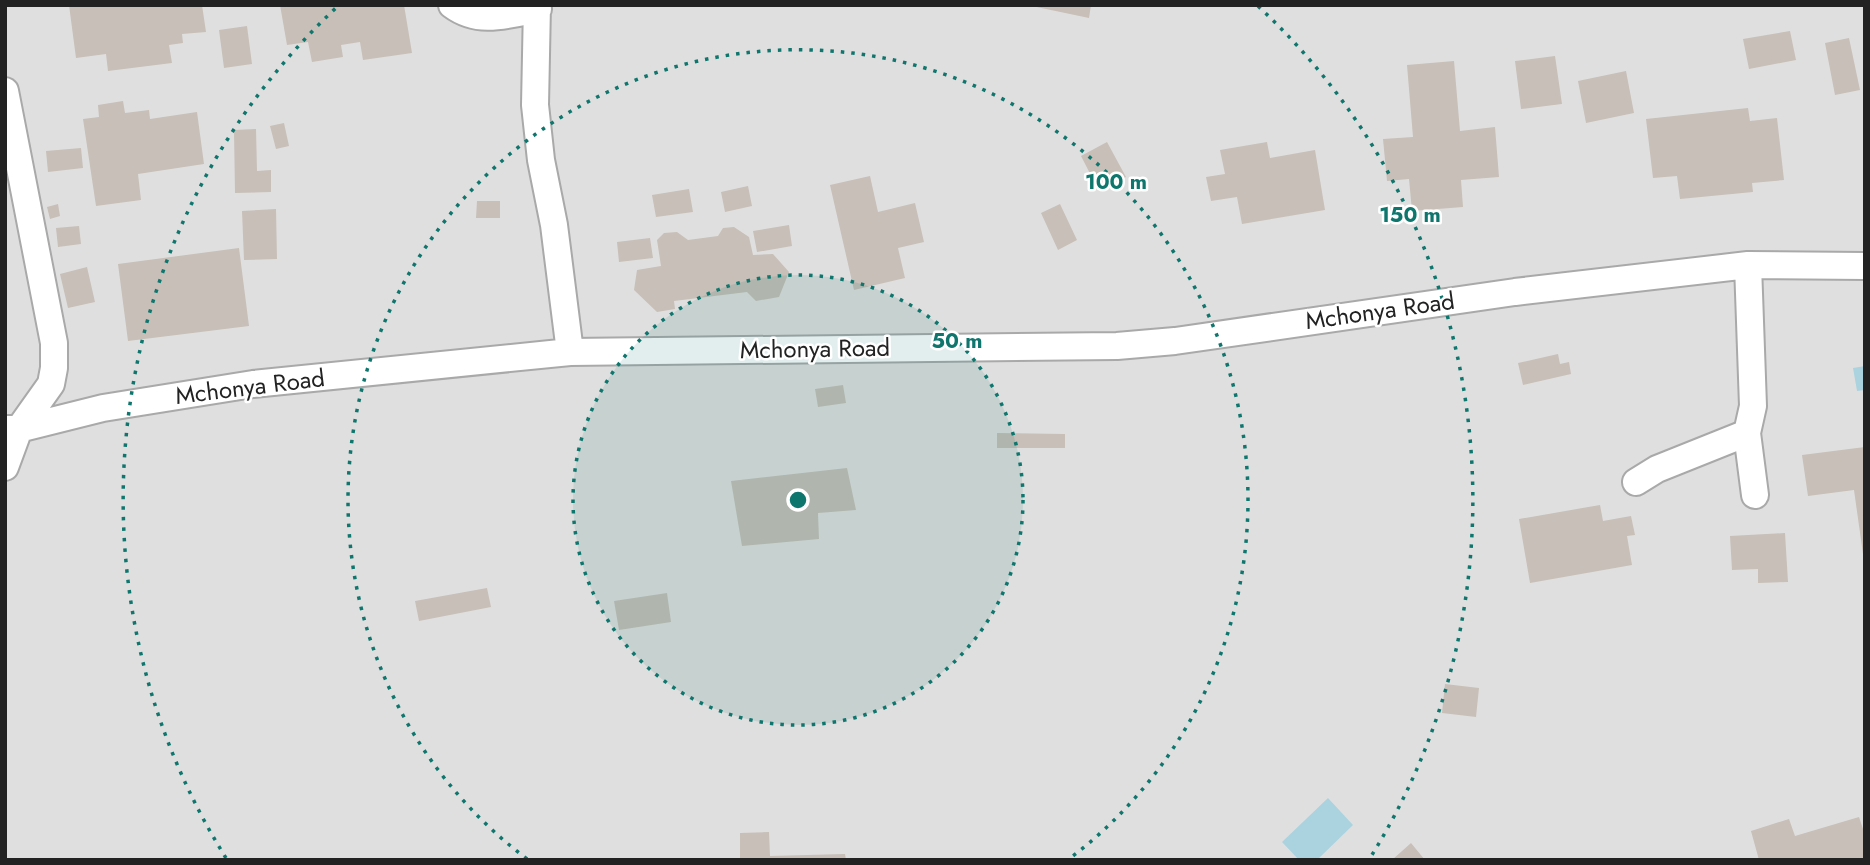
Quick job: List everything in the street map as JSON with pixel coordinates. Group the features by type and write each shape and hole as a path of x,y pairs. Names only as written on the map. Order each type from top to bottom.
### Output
{"street":[{"path":"452,5 479,18 493,18 538,7 535,106 570,352"},
{"path":"5,91 54,343 51,384 12,429 5,467"},
{"path":"1748,265 1753,406 1747,433 1755,495"},
{"name":"Mchonya Road","path":"12,429 103,408 253,384 570,352 1117,346 1175,341 1488,296 1748,265 1865,266"},
{"path":"1636,482 1657,469 1747,433"}],"shaded area":[{"path":"5,5 1865,5 1865,860 5,860"}],"water":[{"path":"1865,366 1865,390 1857,391 1853,368"},
{"path":"1328,798 1353,825 1317,860 1299,860 1282,842"}],"building":[{"path":"69,5 202,5 206,32 182,34 183,43 169,45 172,63 108,71 106,54 76,58"},
{"path":"280,5 404,5 412,53 363,60 360,42 341,45 343,57 312,62 308,42 287,45"},
{"path":"1027,5 1091,5 1089,18"},
{"path":"247,26 252,64 224,68 219,30"},
{"path":"1790,31 1796,60 1749,69 1743,39"},
{"path":"1849,38 1860,90 1835,95 1825,43"},
{"path":"1555,56 1562,104 1521,109 1515,61"},
{"path":"1454,61 1460,131 1495,127 1499,177 1461,180 1463,207 1412,211 1409,179 1387,181 1383,139 1413,137 1407,65"},
{"path":"1626,71 1634,113 1586,123 1578,81"},
{"path":"123,101 125,113 149,110 150,119 197,112 204,164 138,174 141,200 96,206 83,119 99,117 98,105"},
{"path":"1748,108 1750,121 1777,118 1784,180 1752,183 1753,192 1680,199 1677,176 1653,178 1646,119"},
{"path":"284,123 289,146 276,149 270,126"},
{"path":"256,129 257,171 271,170 271,192 235,193 234,130"},
{"path":"1107,142 1126,177 1099,191 1081,156"},
{"path":"1267,142 1270,158 1315,150 1325,210 1242,224 1237,197 1211,201 1206,177 1225,174 1220,150"},
{"path":"81,148 83,168 48,172 46,151"},
{"path":"870,176 878,212 915,203 924,242 898,248 905,278 854,290 830,185"},
{"path":"748,186 752,206 725,212 721,192"},
{"path":"689,189 693,212 656,217 652,195"},
{"path":"477,201 500,201 500,218 476,218"},
{"path":"58,204 60,216 50,219 47,207"},
{"path":"1060,204 1077,240 1058,250 1041,213"},
{"path":"276,209 277,259 244,260 242,211"},
{"path":"789,225 792,246 757,252 753,231"},
{"path":"79,226 81,244 58,247 56,228"},
{"path":"734,227 749,237 753,255 773,254 789,272 779,297 756,301 747,292 674,301 675,309 657,312 634,290 637,270 661,266 657,240 664,233 677,232 688,240 718,236 723,228"},
{"path":"650,238 653,258 619,262 617,242"},
{"path":"239,248 249,326 128,341 118,264"},
{"path":"87,267 95,302 68,308 60,274"},
{"path":"1558,354 1560,364 1569,362 1571,374 1523,385 1518,363"},
{"path":"843,385 846,403 818,407 815,389"},
{"path":"997,433 1065,434 1065,448 997,448"},
{"path":"1865,447 1863,554 1854,490 1808,496 1802,455"},
{"path":"847,468 856,510 818,513 819,539 742,546 731,481"},
{"path":"1600,505 1603,521 1631,516 1635,535 1627,536 1632,565 1530,583 1519,519"},
{"path":"1785,533 1788,582 1758,583 1758,569 1732,570 1730,536"},
{"path":"487,588 491,607 419,621 415,601"},
{"path":"667,593 671,622 619,630 614,601"},
{"path":"1445,684 1479,688 1476,717 1442,713"},
{"path":"1859,817 1865,835 1865,860 1759,860 1751,831 1789,819 1795,836"},
{"path":"769,832 770,856 845,854 846,860 740,860 740,833"},
{"path":"1411,843 1425,860 1392,860"}]}
